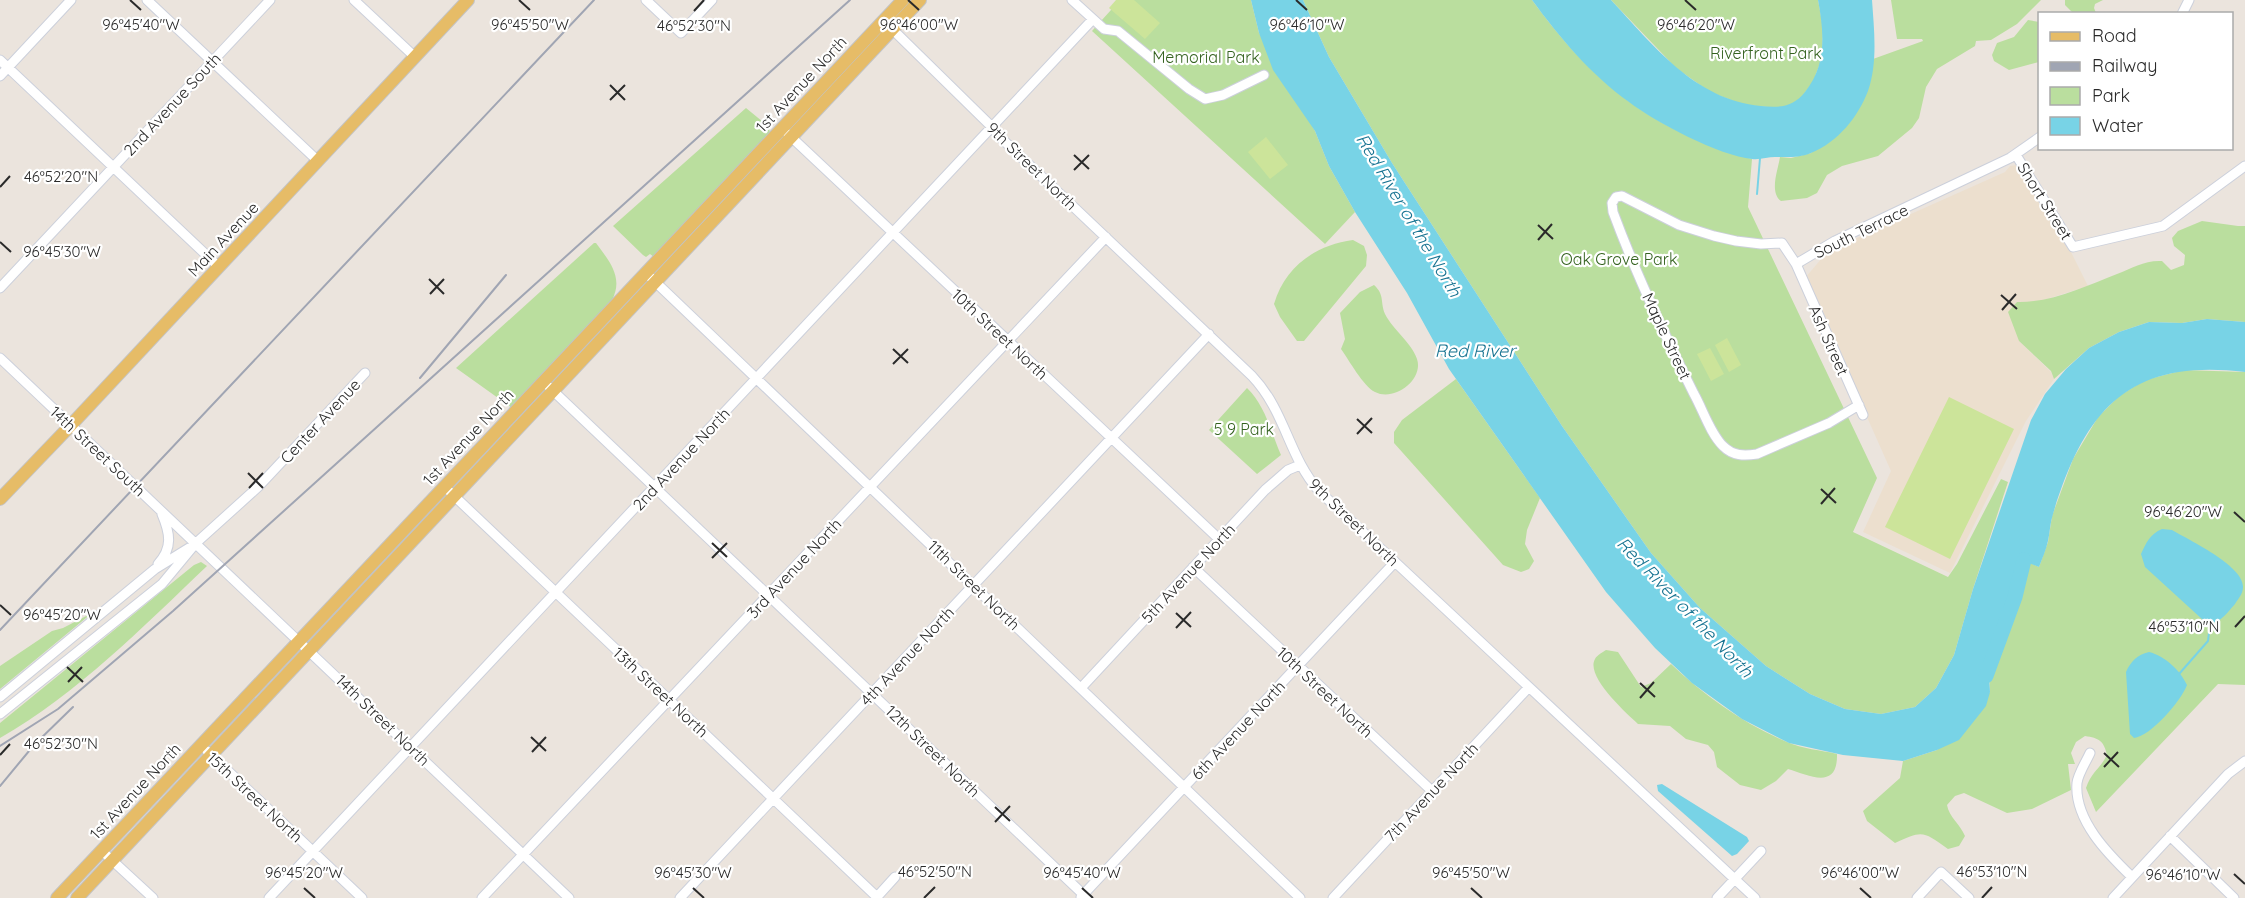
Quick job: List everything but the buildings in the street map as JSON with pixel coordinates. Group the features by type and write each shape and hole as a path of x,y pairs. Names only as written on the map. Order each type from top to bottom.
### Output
{"main road":[{"name":"Main Avenue","path":"0,499 468,0"},
{"name":"1st Avenue North","path":"888,25 903,0"},
{"name":"1st Avenue North","path":"57,898 201,745 304,645 449,491 543,381 646,273 786,133 888,25 920,0"},
{"name":"1st Avenue North","path":"449,491 553,391 656,282 786,133"},
{"name":"1st Avenue North","path":"77,898 211,755 304,645"}],"street":[{"path":"0,76 71,0"},
{"path":"147,0 318,161"},
{"name":"2nd Avenue South","path":"0,288 270,0"},
{"path":"354,0 415,57"},
{"path":"646,0 681,33 712,0"},
{"path":"1072,0 1104,29 1118,31 1189,89 1205,99 1223,95 1264,75"},
{"name":"2nd Avenue North","path":"269,898 1093,19"},
{"name":"9th Street North","path":"888,25 1001,138 1209,334 1265,390 1282,419 1300,465 1319,491 1755,898"},
{"path":"0,60 219,267"},
{"name":"10th Street North","path":"786,133 1219,539"},
{"name":"South Terrace","path":"1616,198 1622,196 1679,225 1714,236 1761,244 1782,243 1796,264 1835,241 2016,155 2038,138"},
{"name":"Short Street","path":"2016,155 2073,247 2163,226 2245,166"},
{"name":"Maple Street","path":"1616,198 1612,203 1613,212 1623,241 1654,311 1718,440 1725,448 1736,454 1747,456 1757,454 1829,423 1859,405"},
{"name":"3rd Avenue North","path":"482,898 1106,237"},
{"name":"Ash Street","path":"1796,264 1863,415"},
{"name":"11th Street North","path":"646,273 1300,898"},
{"name":"4th Avenue North","path":"680,898 1209,334"},
{"name":"14th Street South","path":"0,358 196,543"},
{"name":"Center Avenue","path":"0,714 162,584 196,543 258,487 365,373"},
{"name":"12th Street North","path":"543,381 1084,897"},
{"name":"5th Avenue North","path":"1081,688 1275,480 1288,470 1300,465"},
{"name":"13th Street North","path":"449,491 877,898"},
{"path":"155,568 169,549 170,536 160,509"},
{"name":"Center Avenue","path":"0,697 155,568 196,543"},
{"name":"14th Street North","path":"196,543 569,898"},
{"name":"6th Avenue North","path":"1084,897 1395,562"},
{"name":"10th Street North","path":"1193,567 1432,791"},
{"name":"7th Avenue North","path":"1333,898 1529,687"},
{"name":"15th Street North","path":"201,745 362,898"},
{"path":"2090,753 2077,783 2081,807 2092,834 2132,877"},
{"path":"2113,898 2228,774 2245,761"},
{"path":"2170,836 2234,898"},
{"path":"102,850 153,898"},
{"path":"1717,898 1761,851"},
{"path":"1917,898 1941,872 1969,898"},
{"path":"877,898 895,877"}],"shaded area":[{"path":"2017,165 2068,246 2088,286 2034,303 2017,302 2019,341 2051,372 2054,379 2026,421 1950,573 1863,532 1891,471 1805,278 1828,251 2005,172 2010,166"}],"green space":[{"path":"1116,0 1134,0 1160,23 1145,39 1109,8"},
{"name":"Memorial Park","path":"1120,0 1251,0 1259,33 1315,131 1329,166 1355,212 1325,244 1092,31"},
{"name":"Oak Grove Park","path":"1303,0 1532,0 1578,56 1602,80 1627,100 1684,134 1752,159 1748,207 1877,478 1853,532 1948,577 2001,479 2008,482 1954,655 1936,688 1915,707 1881,714 1845,709 1810,694 1766,666 1700,608 1651,553 1562,426 1392,163 1329,57"},
{"name":"Riverfront Park","path":"1611,0 1818,0 1823,27 1822,58 1813,82 1798,102 1780,108 1744,105 1710,92 1676,68"},
{"path":"1891,0 2041,0 2017,24 1991,40 1976,41 1975,46 1937,69 1926,87 1919,118 1912,128 1878,156 1842,166 1827,175 1817,193 1807,198 1781,201 1777,197 1775,187 1780,157 1791,158 1811,153 1868,89 1873,59 1923,41 1922,39 1897,39"},
{"path":"2065,0 2103,0 2095,4 2096,12 2072,12 2065,5"},
{"path":"2028,20 2038,22 2038,62 2009,70 1994,61 1992,55 1997,43 2014,37"},
{"path":"746,108 769,127 770,134 654,257 650,254 646,257 643,255 613,226"},
{"path":"1266,137 1288,165 1270,179 1248,152"},
{"path":"2202,221 2245,226 2245,322 2207,319 2182,323 2149,322 2119,332 2089,348 2054,379 2051,371 2019,341 2008,312 2017,302 2055,297 2150,262 2162,261 2171,270 2184,265 2185,255 2174,246 2172,238 2178,231"},
{"path":"1353,240 1364,246 1367,255 1366,266 1304,341 1297,341 1274,304 1279,291 1286,279 1303,260 1326,247"},
{"path":"594,243 610,263 616,277 612,300 512,408 456,368"},
{"path":"1374,285 1381,295 1385,314 1411,347 1417,359 1418,367 1412,381 1406,387 1391,394 1383,394 1370,389 1341,349 1345,339 1340,313 1360,292"},
{"path":"1727,338 1741,365 1729,372 1715,345"},
{"path":"1710,348 1724,374 1711,381 1697,354"},
{"path":"2184,370 2245,372 2245,685 2218,684 2096,812 2086,788 2107,755 2100,741 2085,736 2076,742 2071,753 2075,764 2068,764 2071,790 2032,809 2007,813 1964,793 1955,796 1947,805 1965,836 1959,846 1948,849 1923,834 1917,834 1895,843 1867,821 1863,811 1900,778 1903,761 1937,750 1990,692 1992,661 1996,644 2026,561 2039,567 2048,542 2052,516 2073,459 2098,417 2119,396 2145,380"},
{"path":"1456,379 1540,498 1527,530 1525,544 1534,561 1529,569 1521,572 1503,565 1394,443 1394,432 1402,420"},
{"name":"5 9 Park","path":"1247,388 1263,411 1281,455 1257,474 1209,430"},
{"path":"1949,397 2014,429 1950,559 1885,527"},
{"path":"201,562 207,566 109,658 56,701 0,738 0,723 194,565"},
{"path":"92,613 0,689 0,666 52,631"},
{"path":"1606,650 1618,652 1641,687 1651,683 1671,664 1711,698 1756,727 1805,748 1837,754 1833,773 1821,778 1788,769 1776,781 1761,790 1740,785 1717,767 1714,752 1708,745 1686,739 1670,726 1638,724 1625,712 1601,684 1593,666 1595,659"}],"water":[{"name":"Red River","path":"1251,0 1303,0 1329,57 1392,163 1562,426 1651,553 1700,608 1766,666 1810,694 1845,709 1881,714 1915,707 1936,688 1954,655 1973,589 2031,420 2045,394 2066,369 2089,348 2119,332 2149,322 2182,323 2207,319 2245,322 2245,372 2205,370 2171,374 2142,383 2118,398 2097,419 2080,446 2066,477 2053,514 2047,544 2039,567 2026,562 1997,646 1989,677 1990,692 1986,706 1959,740 1903,761 1843,755 1789,743 1742,719 1692,683 1655,648 1606,592 1449,369 1407,293 1355,212 1329,166 1315,131 1273,70 1259,33"},
{"path":"1532,0 1611,0 1660,52 1696,82 1737,102 1774,107 1796,101 1812,82 1817,71 1822,48 1822,24 1818,0 1872,0 1874,46 1871,80 1864,101 1853,119 1846,128 1821,148 1807,155 1798,156 1755,159 1739,157 1688,137 1629,102 1601,80 1576,55"},
{"path":"2162,529 2172,530 2214,554 2241,579 2243,587 2240,596 2218,621 2210,624 2203,620 2145,567 2141,554 2151,536"},
{"path":"2149,652 2171,664 2187,685 2179,700 2157,725 2134,738 2130,734 2126,672 2135,659"},
{"path":"1662,784 1747,837 1749,841 1737,854 1732,856 1658,791 1657,785"}],"waterway":[{"path":"1757,194 1760,158"},
{"name":"Red River of the North","path":"1986,676 2015,597 2024,560"},
{"path":"2179,674 2208,641 2210,624"}],"railway":[{"path":"0,630 594,0"},
{"path":"0,746 58,709 173,611 850,0"},
{"path":"420,378 506,275"},
{"path":"0,786 34,745 73,707"}]}
